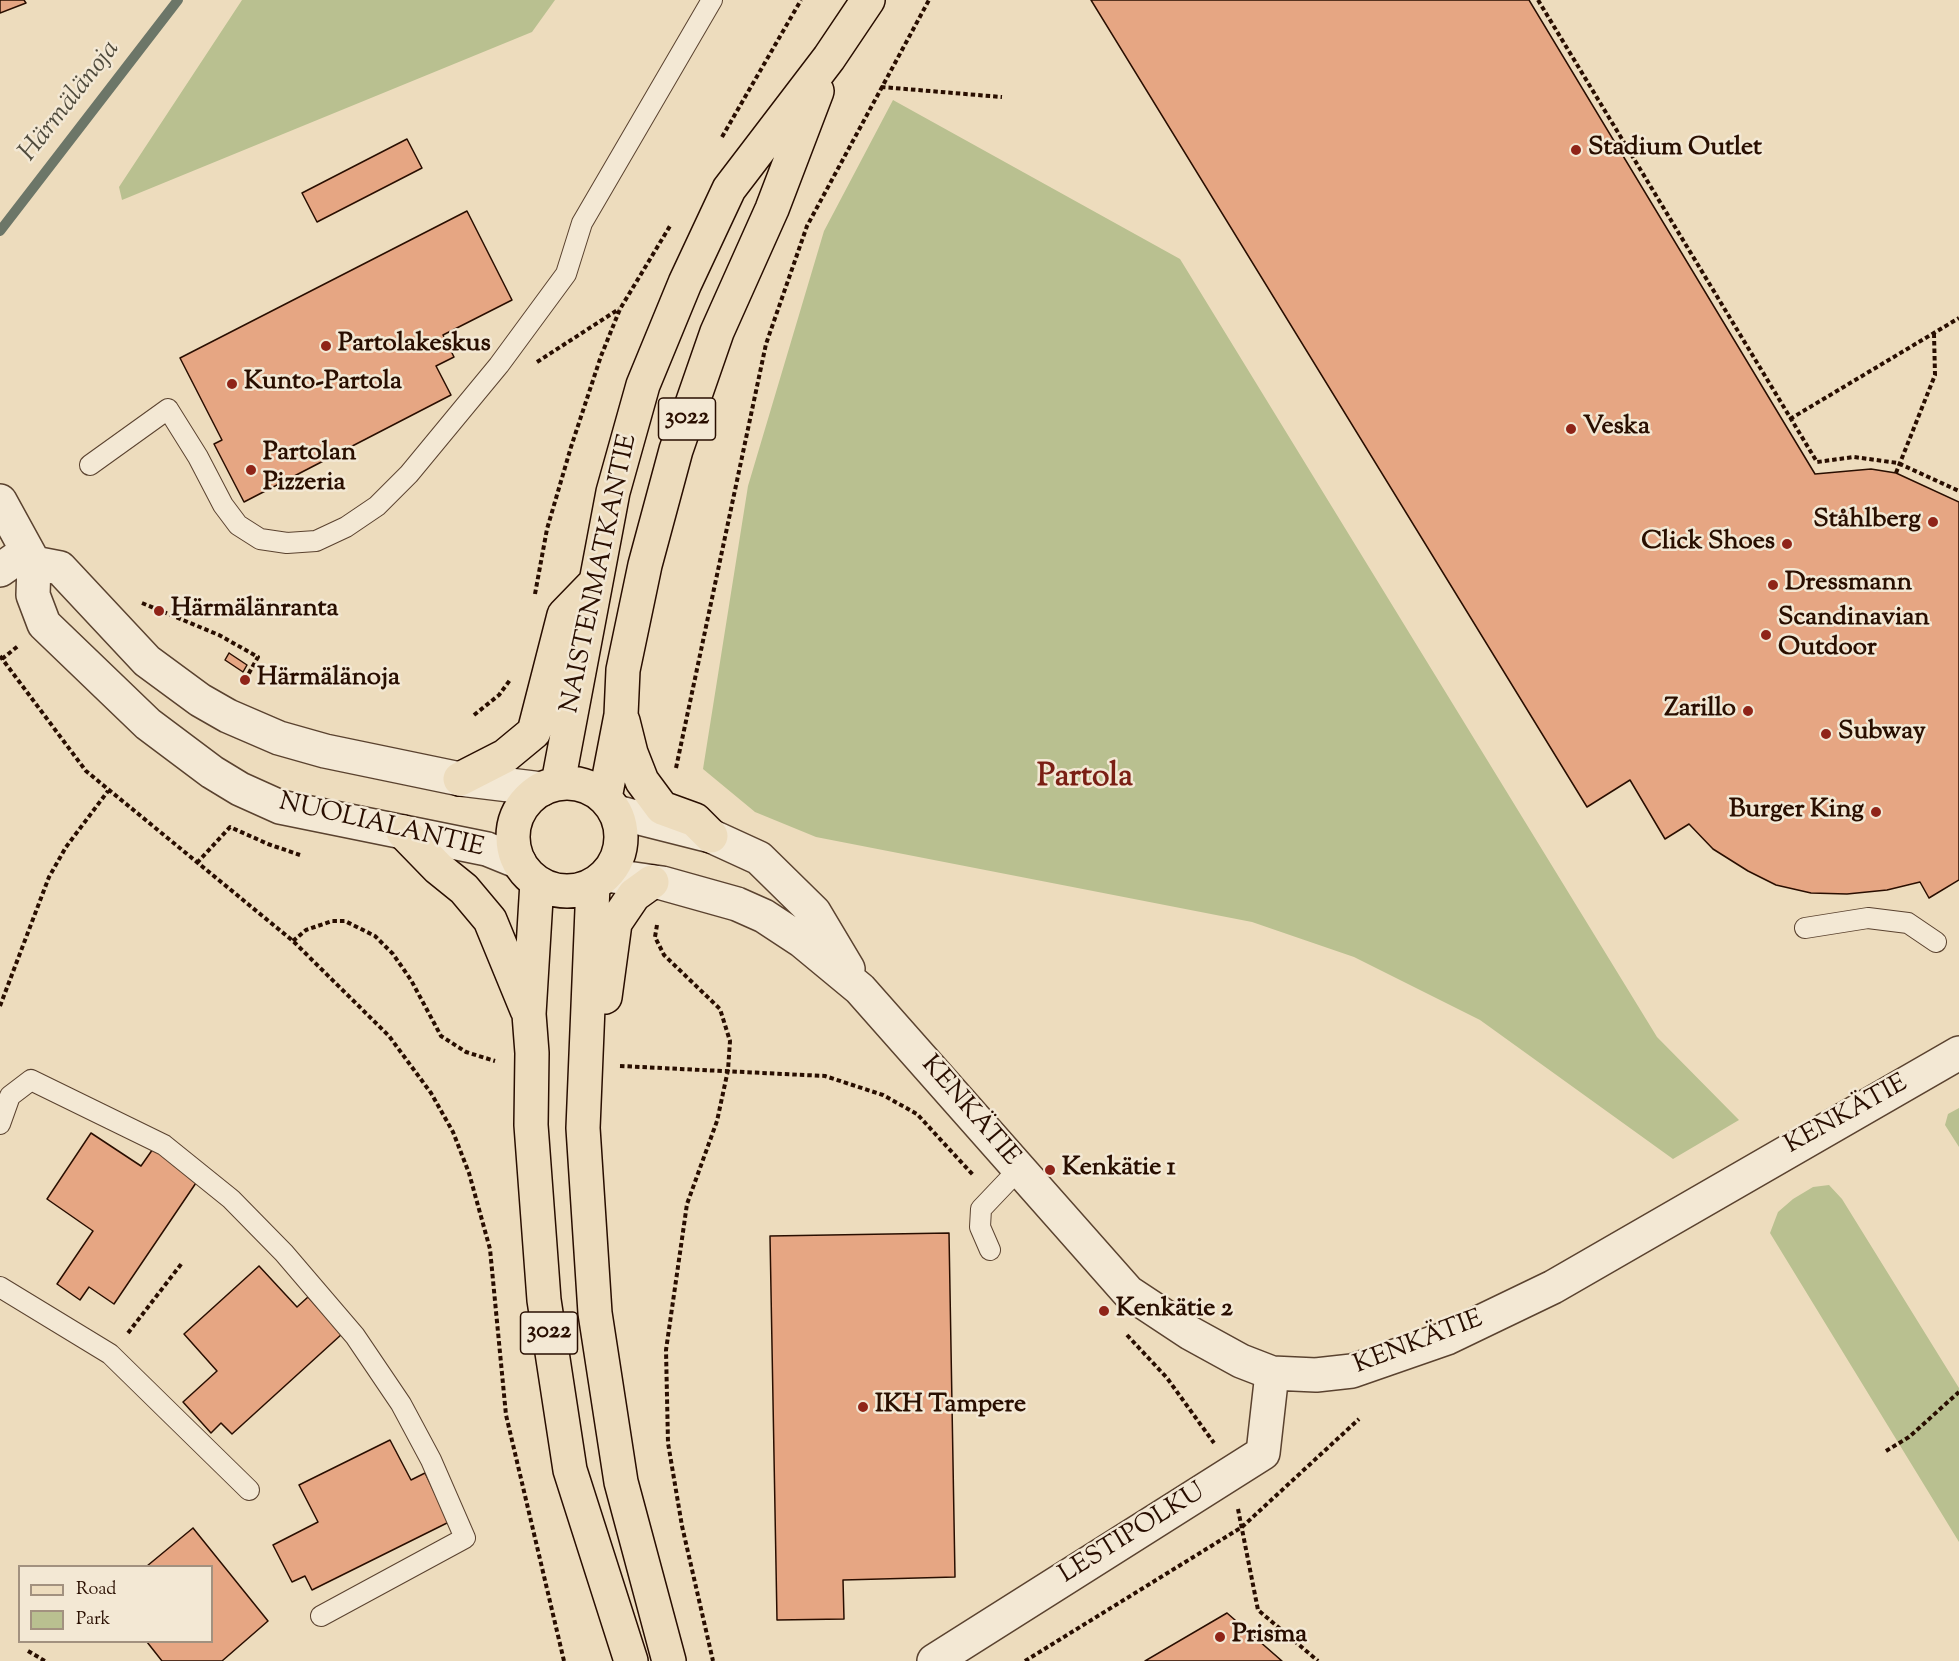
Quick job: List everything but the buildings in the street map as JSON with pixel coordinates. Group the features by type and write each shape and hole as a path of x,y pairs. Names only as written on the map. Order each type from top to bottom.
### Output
{"main road":[{"name":"NAISTENMATKANTIE","path":"550,786 613,492 643,385 685,283 729,189 829,57 868,0"},
{"name":"NAISTENMATKANTIE","path":"610,805 621,715 623,670 642,577 676,450 717,332 772,209 829,57"},
{"path":"460,778 505,756 534,732 564,615 595,583"},
{"path":"621,715 630,753 642,781 662,808 695,820 711,836"},
{"path":"575,783 592,788 610,805 621,828 621,845 616,861 599,880 576,890 560,890 528,872 514,846 514,829 519,812 529,799 550,786 575,783"},
{"path":"403,832 438,868 464,889 490,920 529,1014"},
{"name":"3022","path":"528,872 529,1014 532,1053 531,1125 536,1218 544,1300 568,1458 597,1561 631,1661"},
{"name":"3022","path":"599,880 583,1128 595,1314 621,1482 669,1661"},
{"path":"583,1128 603,1109 606,994 615,923 634,895 657,882"}],"street":[{"path":"0,501 31,556 60,568 147,661 200,700 228,716 279,738 325,751 460,778 550,786"},
{"path":"0,570 31,556"},
{"name":"NUOLIALANTIE","path":"31,556 33,595 44,624 148,724 212,772 240,789 280,807 487,849 528,872"},
{"name":"KENKÄTIE","path":"610,805 711,836 759,858 783,879 814,912 860,989"},
{"name":"KENKÄTIE","path":"599,880 657,882 737,904 764,916 802,941 860,989 1128,1292 1190,1333 1241,1361 1272,1373 1316,1375 1352,1371 1447,1338 1552,1287 1959,1053"},
{"name":"LESTIPOLKU","path":"934,1661 1263,1453 1272,1373"}],"lane":[{"path":"90,465 168,409 198,457 223,505 238,525 260,539 287,543 316,541 346,527 377,506 409,474 499,365 566,274 582,223 712,0"},
{"path":"1805,928 1868,918 1908,923 1936,942"},
{"path":"0,1124 10,1096 31,1080 164,1144 231,1199 284,1253 355,1336 400,1404 431,1460 465,1538 321,1616"},
{"path":"990,1250 980,1227 981,1209 1019,1169"},
{"path":"0,1287 111,1355 249,1490"}],"path":[{"path":"671,812 675,775 766,344 807,226 928,0"},
{"path":"1538,0 1817,462 1854,457 1898,463 1959,491"},
{"path":"881,87 1002,97"},
{"path":"531,365 620,309"},
{"path":"1790,420 1959,318"},
{"path":"1896,473 1898,463 1935,375 1934,334"},
{"path":"1763,388 1769,384"},
{"path":"138,602 219,635 258,657 245,680"},
{"path":"0,656 86,771 293,941 381,1028 410,1063 453,1132 469,1173 490,1250 506,1415 564,1661"},
{"path":"0,1006 49,877 66,847 108,791"},
{"path":"197,863 230,827 300,855"},
{"path":"657,882 656,937 664,955 720,1009 730,1041 728,1070 717,1121 687,1204 666,1350 668,1443 682,1526 713,1661"},
{"path":"293,941 306,930 332,921 345,921 375,936 393,954 411,980 441,1036 466,1052 495,1061"},
{"path":"620,1066 825,1076 883,1095 917,1114 992,1197"},
{"path":"111,1355 182,1263"},
{"path":"1119,1328 1167,1378 1212,1439 1232,1473 1258,1610 1318,1661"},
{"path":"1886,1451 1909,1437 1959,1392"},
{"path":"1025,1661 1242,1527 1359,1419"},
{"path":"28,1651 45,1661"}],"green space":[{"path":"242,0 555,0 532,32 122,200 119,187"},
{"path":"893,100 1180,259 1657,1037 1739,1120 1673,1159 1480,1020 1354,957 1252,922 816,837 755,812 703,769 748,486 824,231"},
{"path":"1959,1108 1959,1147 1945,1125 1948,1114"},
{"path":"1829,1185 1842,1199 1959,1388 1959,1542 1770,1233 1778,1212 1793,1199 1813,1187"}],"waterway":[{"name":"Härmälänoja","path":"0,231 178,0"}],"place":[{"name":"Stadium Outlet","path":"1576,150"},
{"name":"Partolakeskus","path":"326,346"},
{"name":"Kunto-Partola","path":"232,384"},
{"name":"Veska","path":"1571,429"},
{"name":"Partolan Pizzeria","path":"251,470"},
{"name":"Ståhlberg","path":"1933,522"},
{"name":"Click Shoes","path":"1787,544"},
{"name":"Dressmann","path":"1773,585"},
{"name":"Härmälänranta","path":"159,611"},
{"name":"Scandinavian Outdoor","path":"1766,635"},
{"name":"Härmälänoja","path":"245,680"},
{"name":"Zarillo","path":"1748,711"},
{"name":"Subway","path":"1826,734"},
{"name":"Burger King","path":"1876,812"},
{"name":"Kenkätie 1","path":"1050,1170"},
{"name":"Kenkätie 2","path":"1104,1311"},
{"name":"IKH Tampere","path":"863,1407"},
{"name":"Prisma","path":"1220,1637"}],"district":[{"name":"Partola","path":"1085,780"}]}
